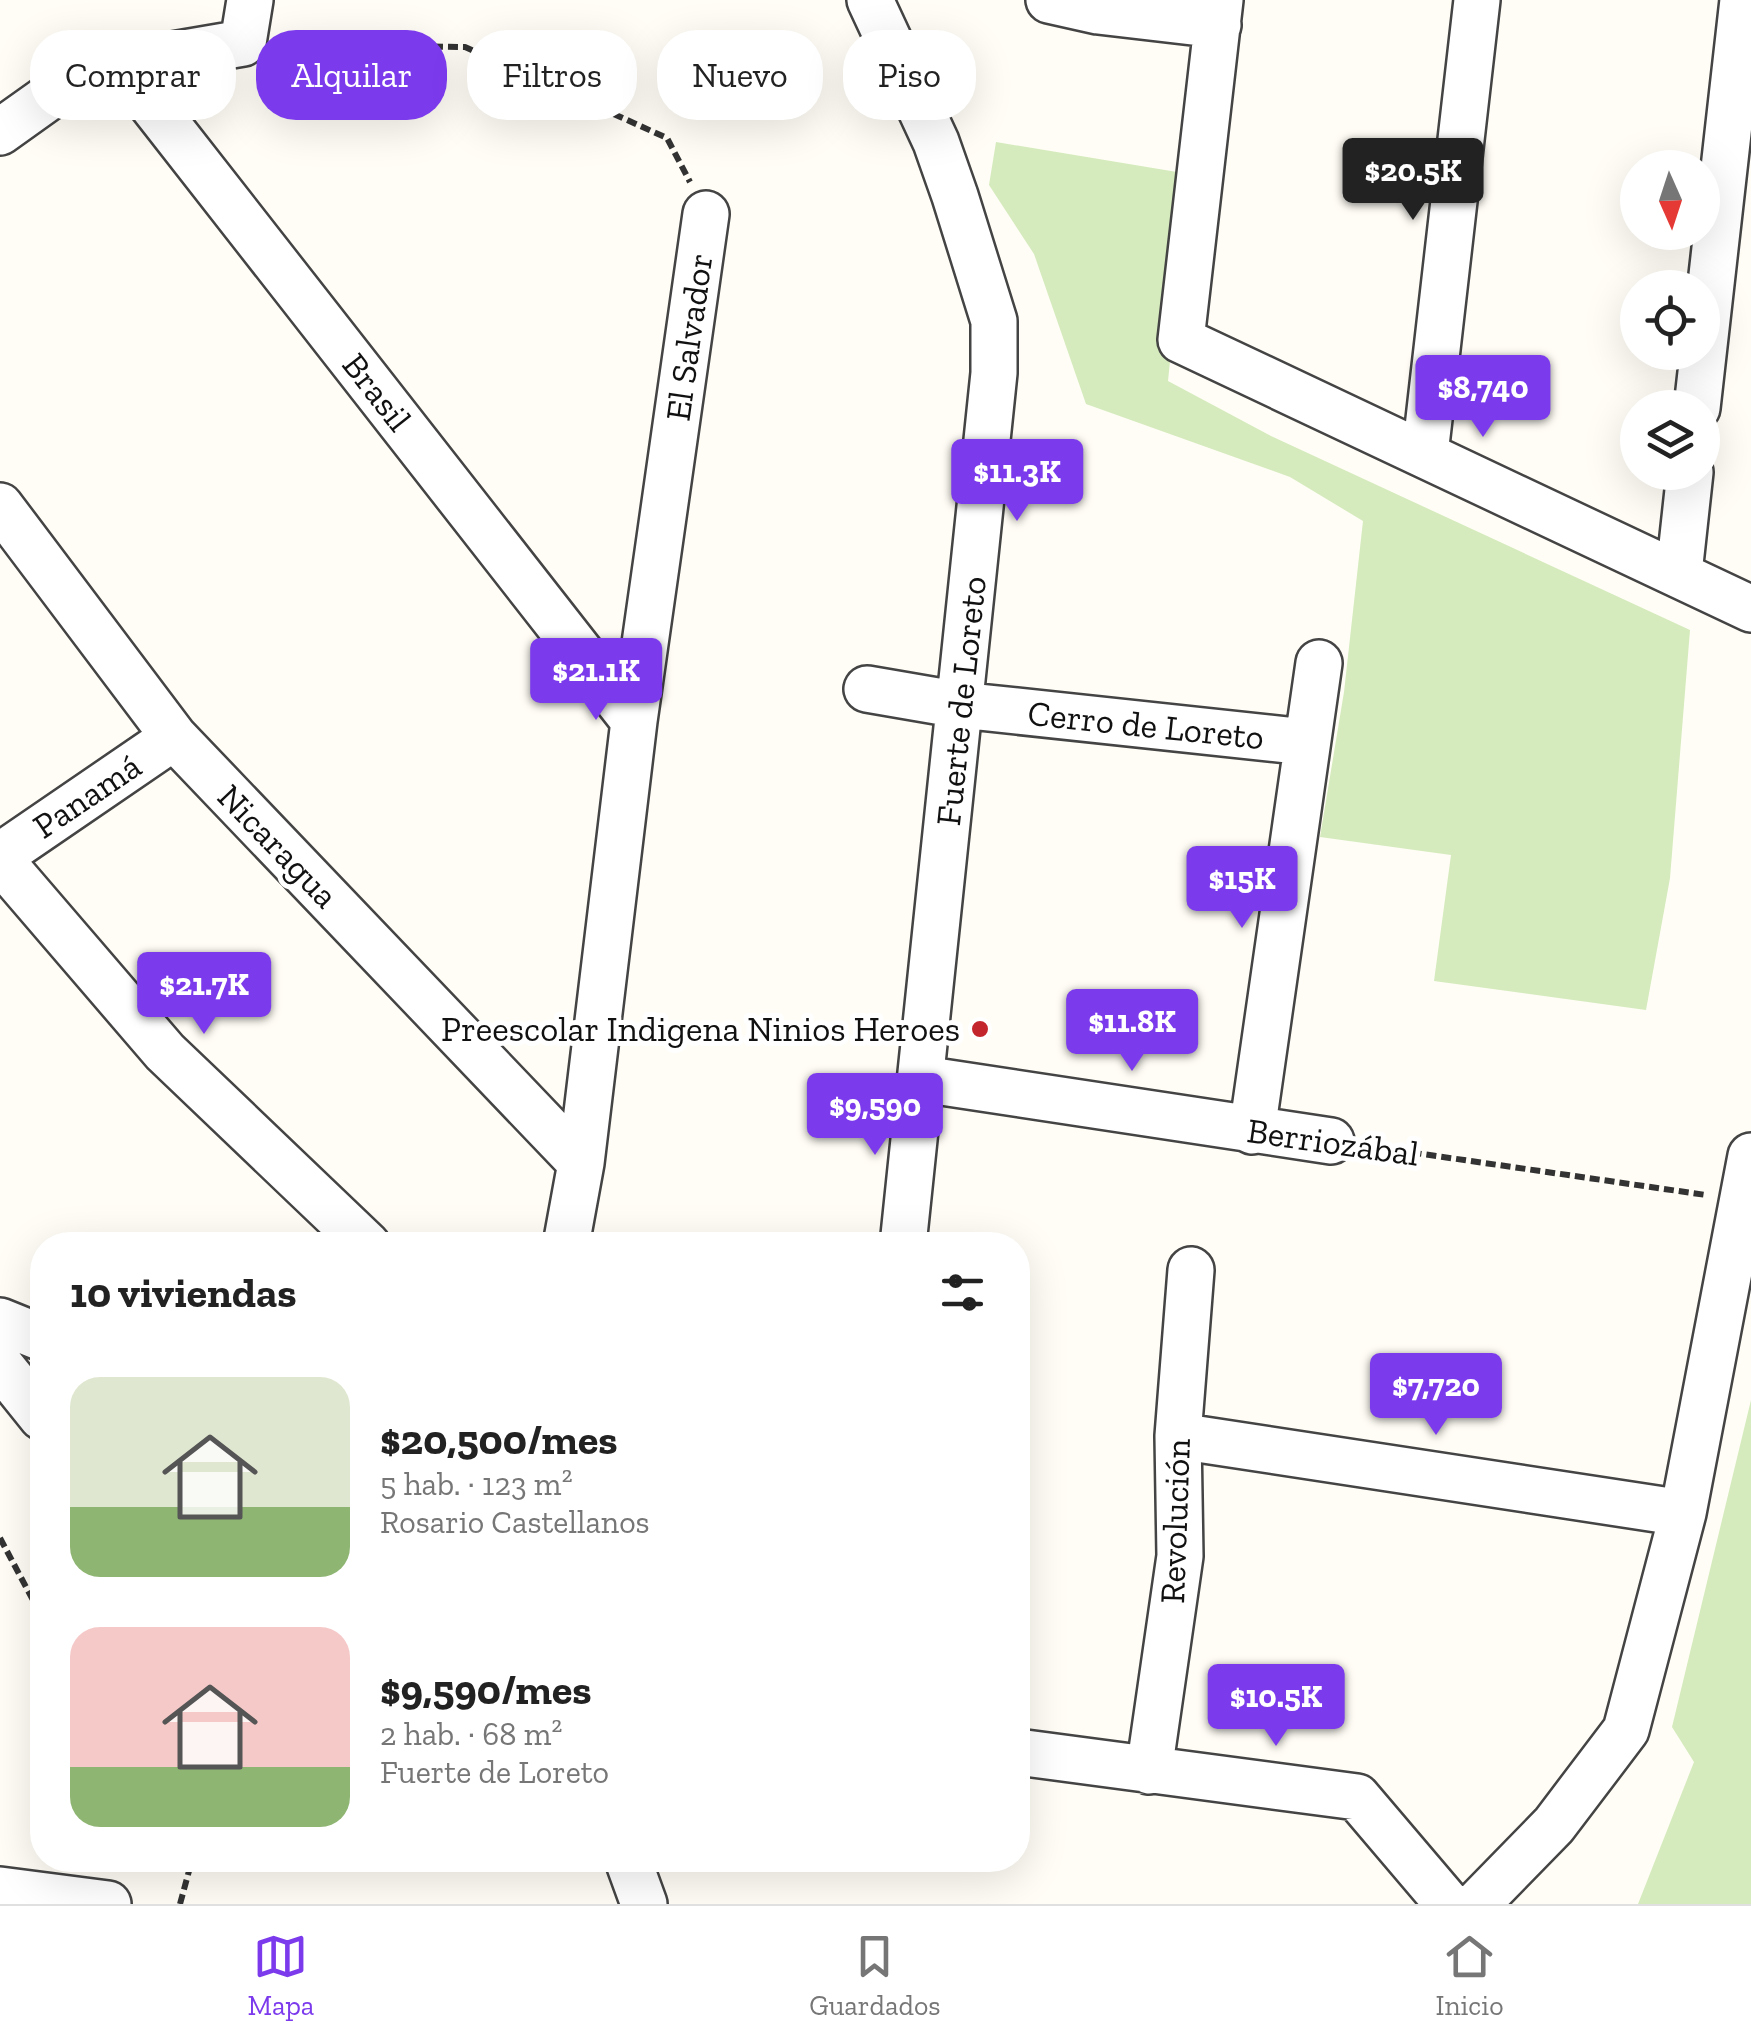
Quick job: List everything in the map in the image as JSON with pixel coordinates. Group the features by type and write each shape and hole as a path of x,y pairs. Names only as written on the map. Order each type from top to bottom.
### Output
{"street":[{"name":"Fuerte de Loreto","path":"870,0 936,142 994,322 994,373 904,1232"},
{"path":"1049,0 1098,11 1219,12 1182,340 1751,609"},
{"path":"1425,454 1476,0"},
{"path":"1700,390 1743,0"},
{"path":"220,30 246,21"},
{"path":"0,132 30,111"},
{"name":"Brasil","path":"164,120 634,721"},
{"name":"El Salvador","path":"568,1232 634,721 706,214"},
{"path":"1679,573 1688,490"},
{"name":"Nicaragua","path":"0,506 174,736 580,1163"},
{"path":"1252,1132 1319,663"},
{"name":"Cerro de Loreto","path":"867,689 960,705 1306,742"},
{"name":"Panamá","path":"0,858 174,736"},
{"path":"0,858 165,1052 354,1232"},
{"name":"Berriozábal","path":"922,1080 1331,1141"},
{"path":"1477,1904 1554,1825 1626,1730 1683,1513 1751,1156"},
{"name":"Revolución","path":"1149,1771 1180,1556 1178,1436 1191,1270"},
{"path":"0,1321 30,1333"},
{"path":"0,1365 30,1403"},
{"path":"1178,1436 1683,1513"},
{"path":"1030,1754 1357,1797 1448,1904"},
{"path":"632,1872 644,1904"},
{"path":"0,1890 108,1904"}],"path":[{"name":"El Salvador","path":"246,21 465,48 667,138 706,214"},
{"name":"Berriozábal","path":"1331,1141 1744,1201"},
{"path":"0,1538 30,1594"},
{"path":"180,1904 189,1872"}],"green space":[{"path":"996,142 1189,174 1168,381 1271,436 1690,630 1670,878 1646,1010 1434,981 1451,855 1320,837 1344,692 1363,521 1290,477 1086,404 1034,254 989,185"},
{"path":"1751,1400 1751,1904 1638,1904 1694,1762 1672,1727"}],"place":[{"name":"Preescolar Indigena Ninios Heroes","path":"980,1029"}]}
